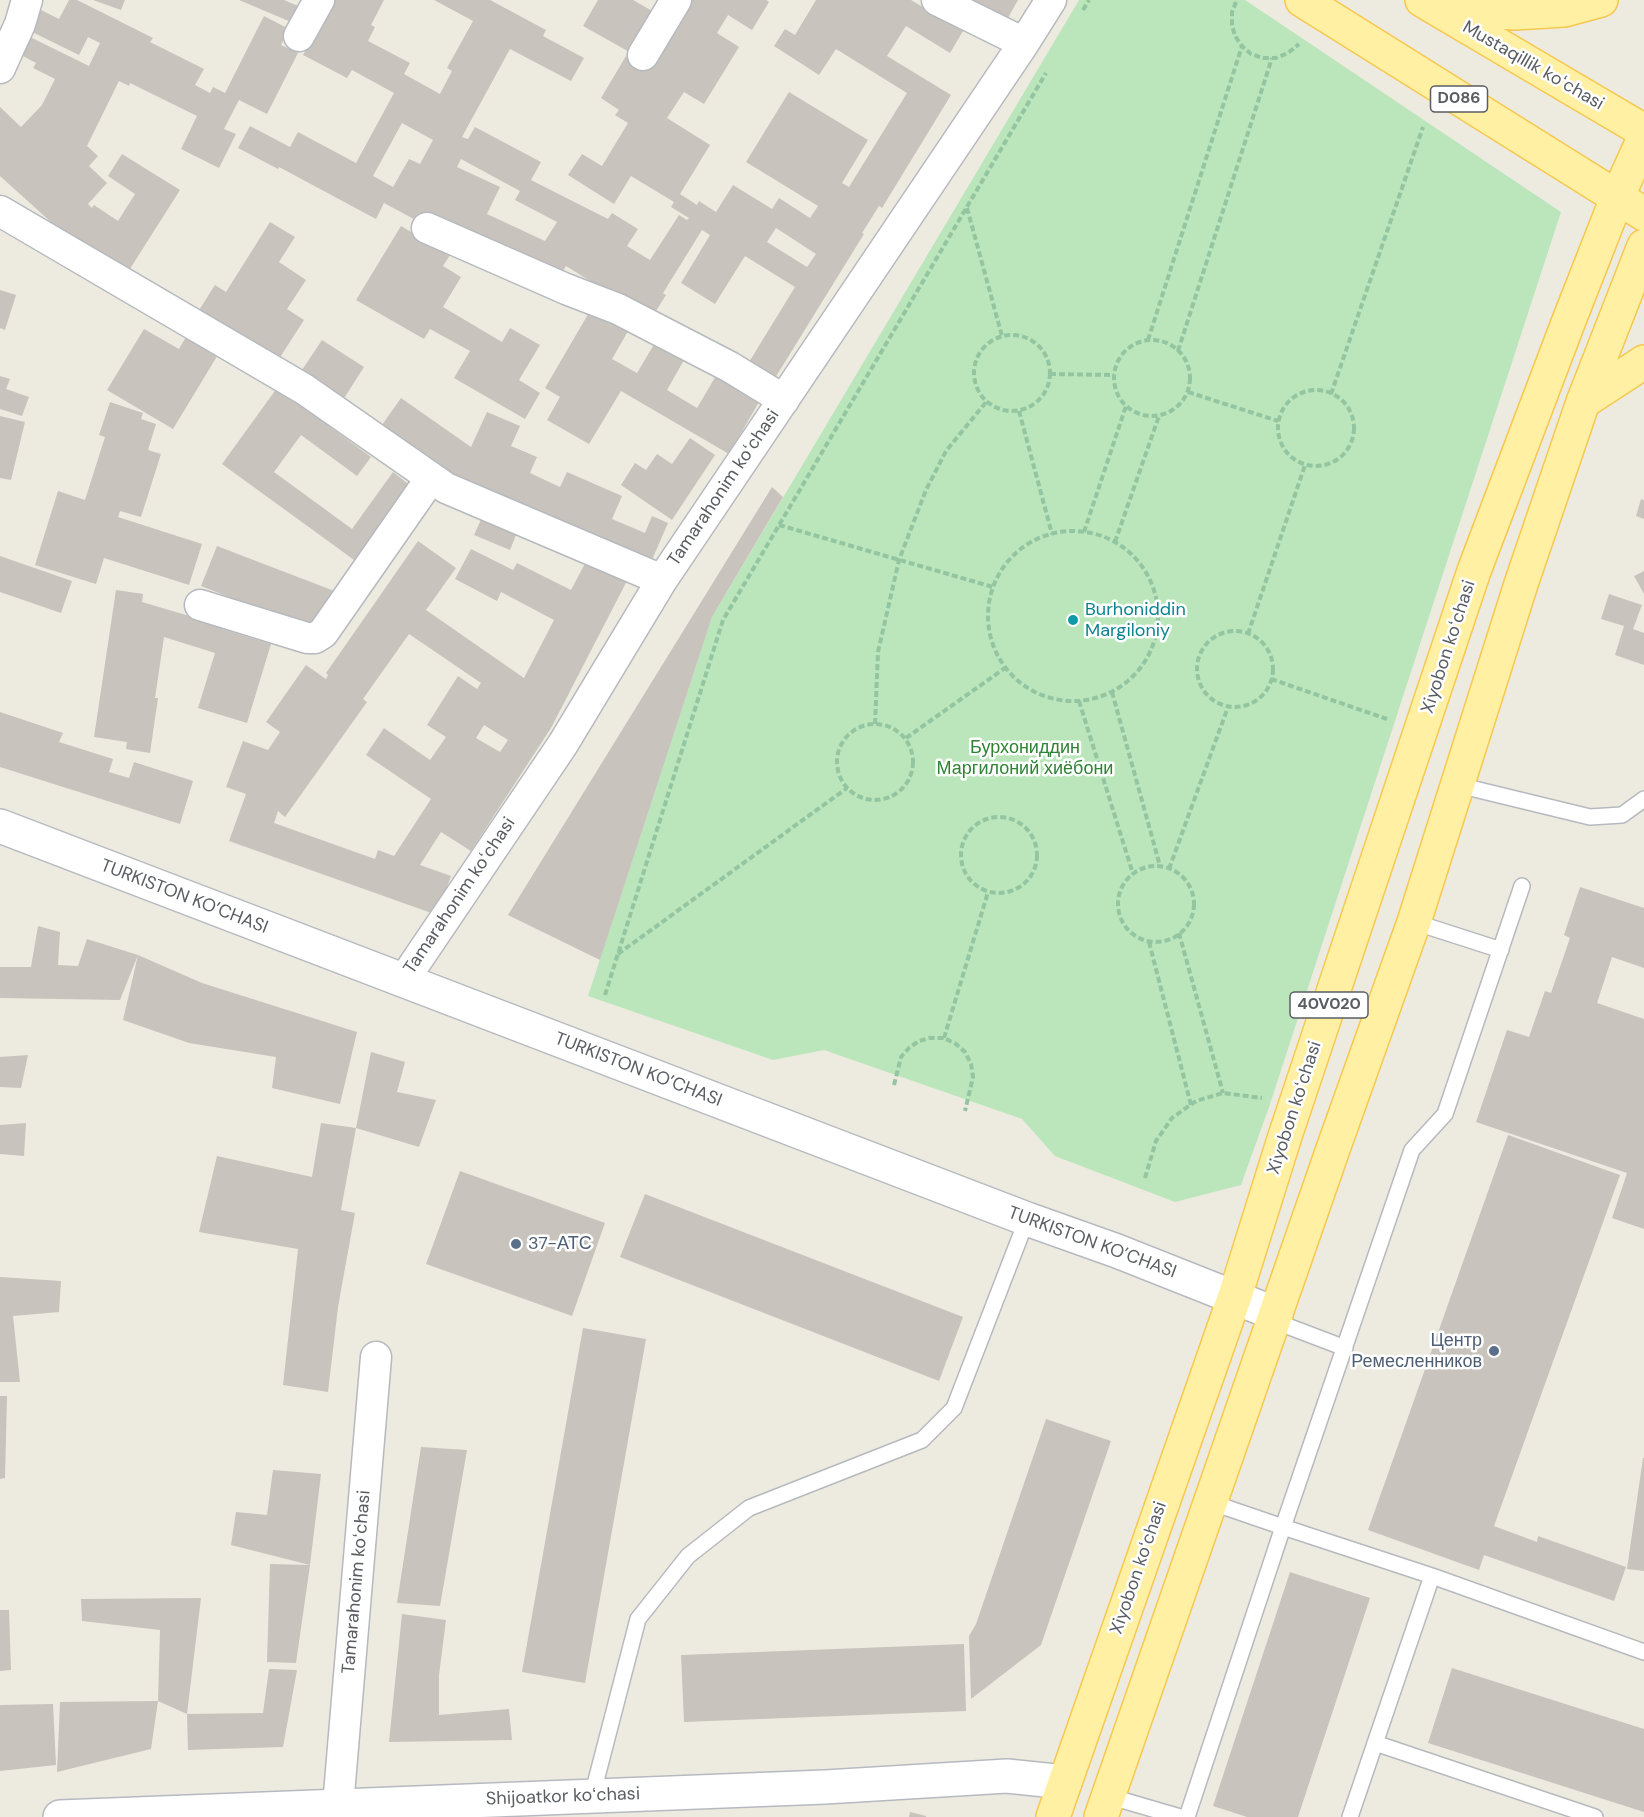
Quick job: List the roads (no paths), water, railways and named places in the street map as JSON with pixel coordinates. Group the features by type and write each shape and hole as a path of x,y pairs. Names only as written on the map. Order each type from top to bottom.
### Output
{"main road":[{"name":"D086","path":"1302,0 1630,206"},
{"path":"1428,4 1525,13 1564,10 1601,0"},
{"name":"Mustaqillik koʻchasi","path":"1428,4 1644,131"},
{"name":"40V020","path":"1630,206 1644,138"},
{"name":"Xiyobon koʻchasi","path":"1053,1817 1235,1296 1285,1136 1474,571 1542,389 1630,206"},
{"name":"40V020","path":"1104,1807 1414,922 1521,584 1583,402 1644,246"},
{"path":"1583,402 1644,362"},
{"name":"TURKISTON KO’CHASI","path":"0,826 1027,1219 1235,1296 1275,1317"},
{"name":"Shijoatkor koʻchasi","path":"60,1817 825,1787 1007,1776 1065,1782"}],"street":[{"path":"0,68 20,24 27,0"},
{"path":"299,36 319,0"},
{"path":"643,55 676,0"},
{"path":"936,0 1024,43"},
{"name":"Tamarahonim koʻchasi","path":"403,981 563,744 662,580 1051,0"},
{"path":"0,211 304,389 446,488 662,580"},
{"path":"427,228 566,289 618,309 730,367 784,400"},
{"path":"200,605 307,638 315,638 323,633 431,478"},
{"name":"Tamarahonim koʻchasi","path":"338,1806 376,1358"}],"lane":[{"path":"1458,785 1590,817 1622,815 1644,799"},
{"path":"1187,1817 1412,1150 1445,1114 1522,886"},
{"path":"1414,922 1501,950"},
{"path":"592,1796 638,1619 688,1556 749,1508 922,1440 954,1408 1027,1219"},
{"path":"1275,1317 1344,1348"},
{"path":"1210,1502 1432,1576 1644,1652"},
{"path":"1350,1817 1432,1576"},
{"path":"1375,1743 1595,1817"},
{"path":"1104,1807 1180,1817"}],"place":[{"name":"Burhoniddin Margiloniy","path":"1073,620"},
{"name":"37-АТС","path":"516,1244"},
{"name":"Центр Ремесленников","path":"1494,1351"}],"park label":[{"name":"Бурхониддин Маргилоний хиёбони","path":"1025,758"}]}
